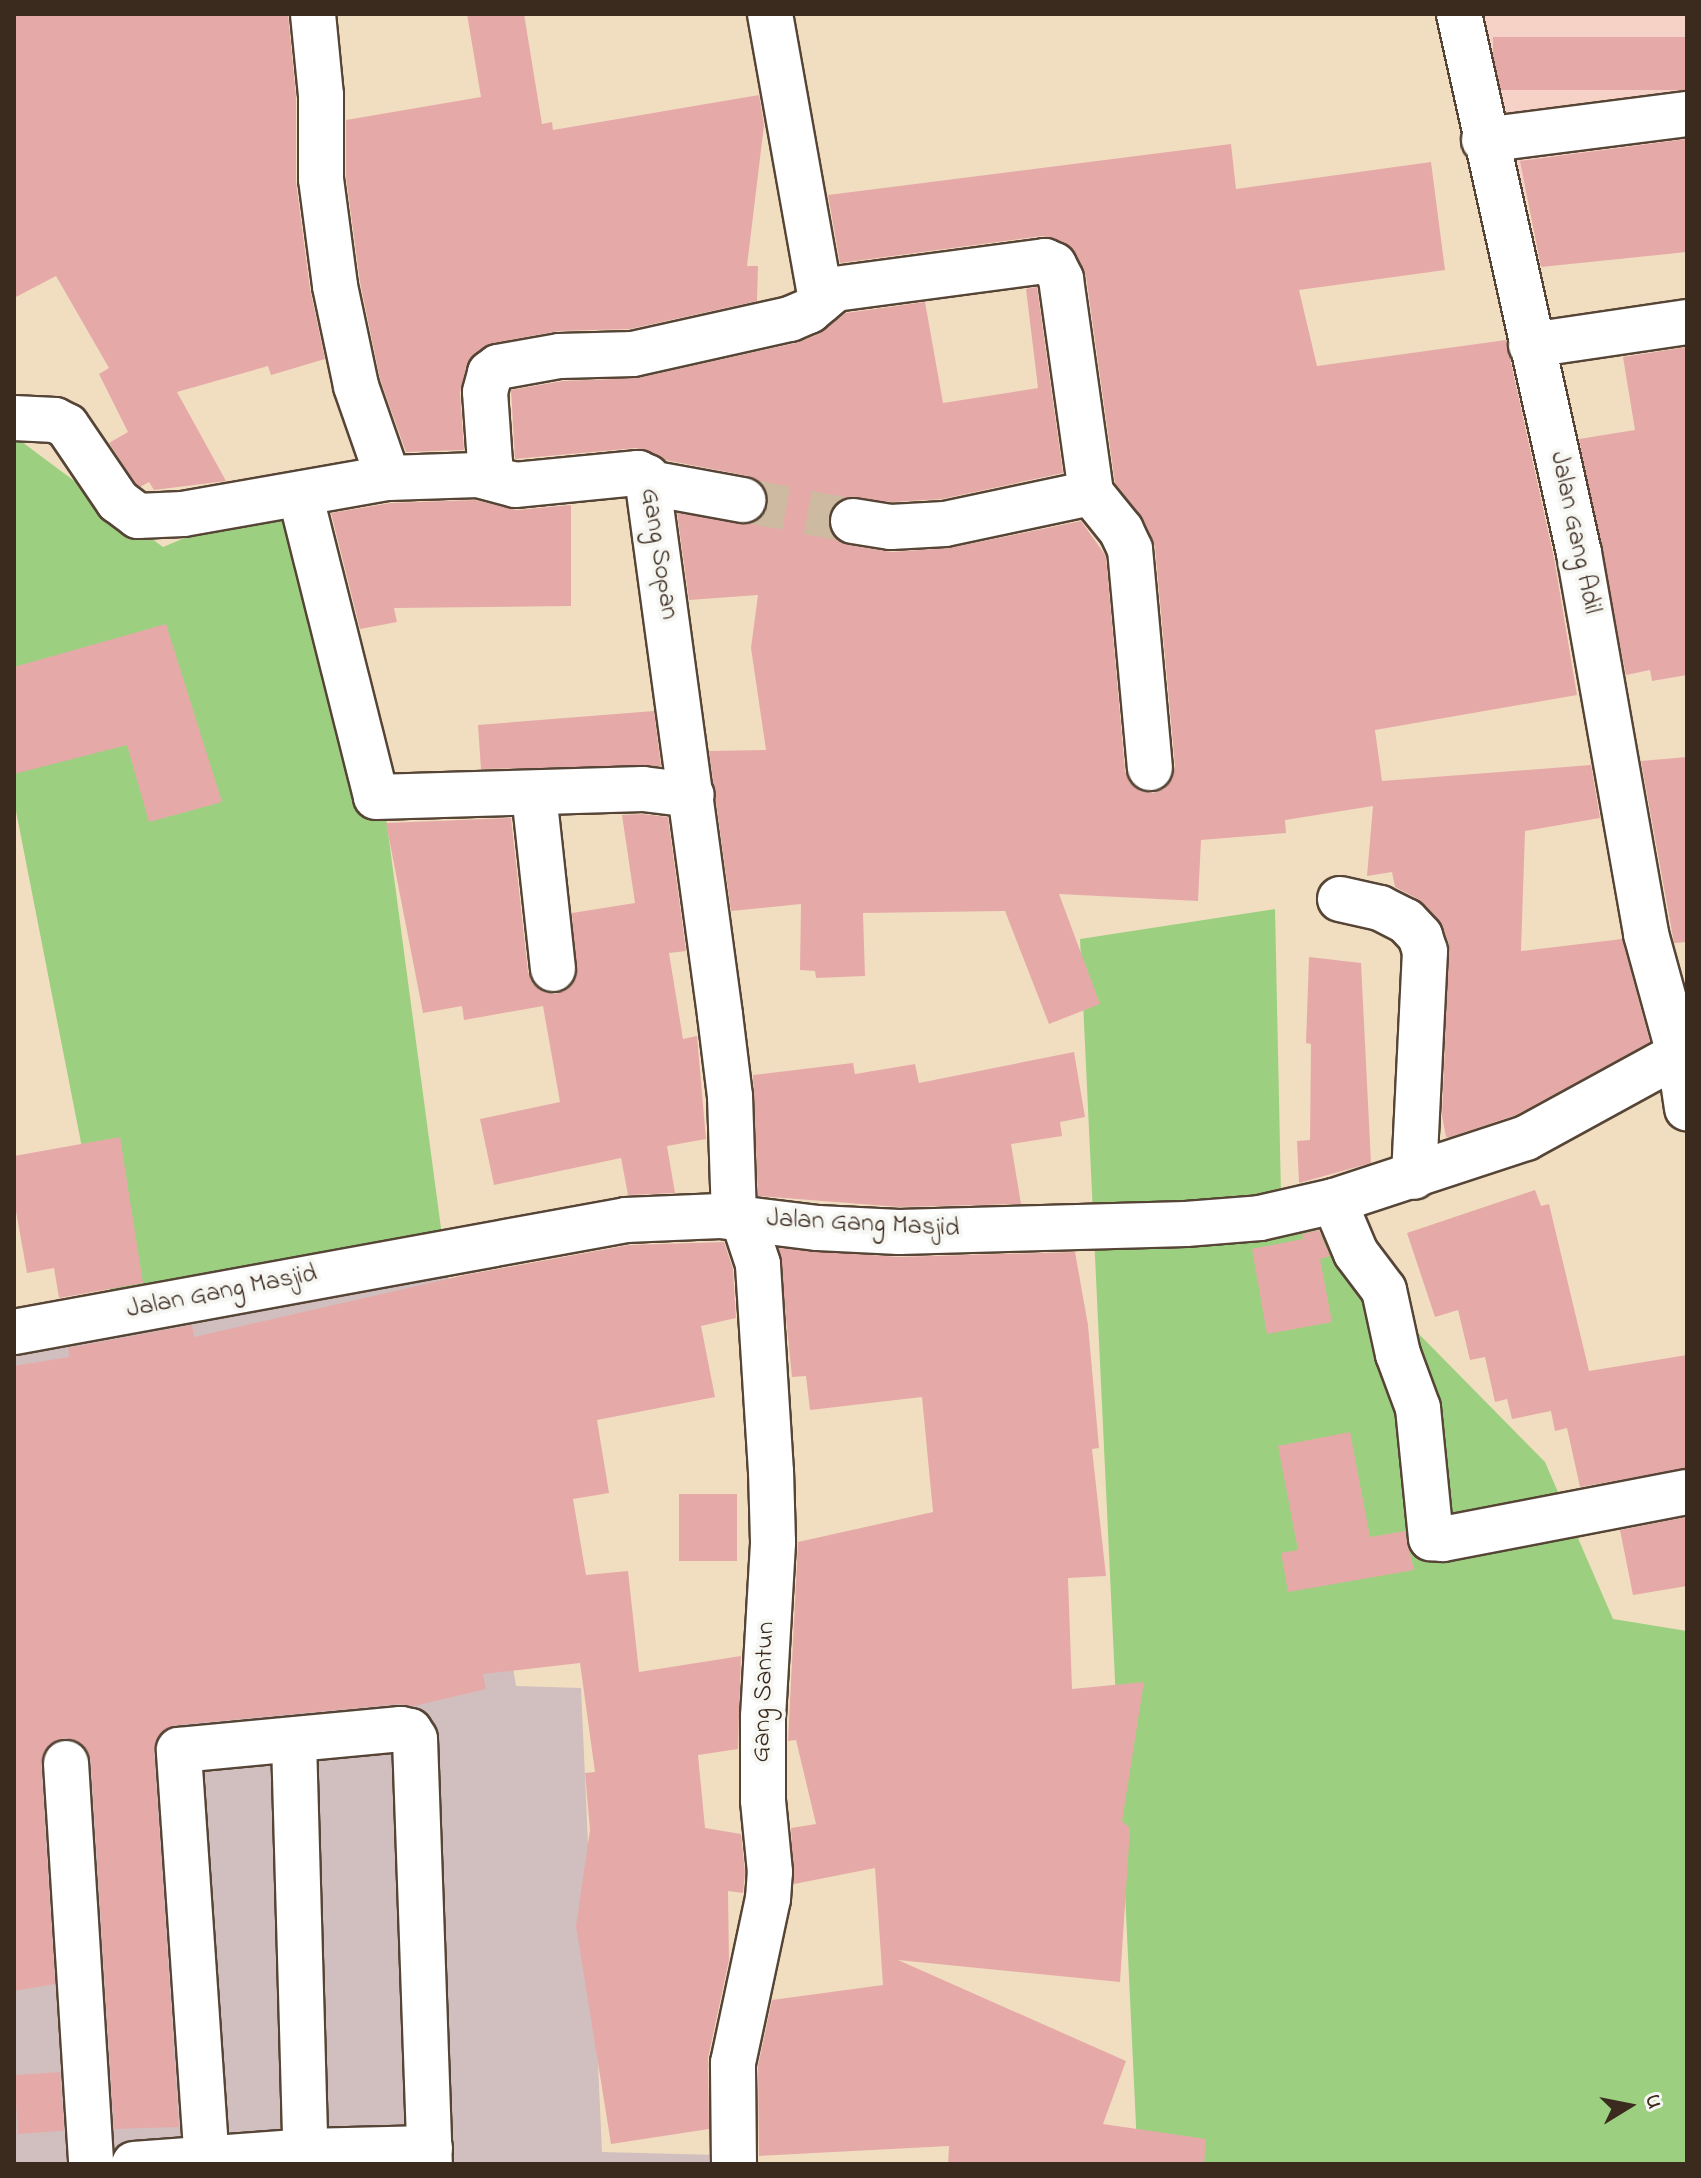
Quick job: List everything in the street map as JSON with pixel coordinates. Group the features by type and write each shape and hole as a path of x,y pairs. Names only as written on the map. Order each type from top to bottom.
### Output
{"street":[{"path":"313,14 321,82 321,179 335,286 356,386 388,478"},
{"path":"770,14 821,300"},
{"name":"Jalan Gang Adil","path":"1459,14 1484,140 1582,568 1646,934 1683,1052 1687,1108"},
{"path":"1484,140 1687,114"},
{"path":"478,475 490,463 485,392 494,368 560,356 633,354 790,319 835,289 1040,260 1054,265 1061,279 1091,493 1121,530 1130,549 1150,768"},
{"path":"1531,345 1687,322"},
{"name":"Gang Sopan","path":"14,418 55,420 67,426 124,509 138,516 183,514 388,478 478,475 515,485 638,473 647,477 730,1096 739,1219"},
{"path":"650,483 743,500"},
{"path":"853,521 891,527 945,524 1091,493"},
{"path":"300,494 376,797 643,789 692,795"},
{"path":"534,794 553,969"},
{"path":"1340,899 1380,908 1406,921 1420,936 1425,951 1414,1177"},
{"name":"Jalan Gang Masjid","path":"14,1332 552,1231 675,1216 899,1232 1100,1227 1260,1218 1334,1201 1414,1177 1526,1138 1683,1052"},
{"path":"1334,1201 1356,1253 1384,1290 1398,1354 1418,1408 1431,1538 1443,1539 1687,1492"},
{"name":"Gang Santun","path":"734,2164 733,2063 768,1899 770,1872 763,1800 763,1717 773,1542 758,1264 739,1219"},
{"path":"134,2164 430,2156 415,1739 410,1731 401,1729 179,1750 207,2161"},
{"path":"294,1741 306,2158"},
{"path":"66,1763 91,2164"}],"shaded area":[{"path":"1475,14 1687,14 1687,184 1508,203"},
{"path":"445,1258 516,1686 581,1688 602,2152 718,2155 719,2164 14,2164 14,1320"}],"green space":[{"path":"14,436 163,547 279,499 385,810 445,1258 113,1306 14,801"},
{"path":"1275,909 1281,1194 1545,1462 1613,1619 1687,1631 1687,2164 1184,2164 1137,2147 1080,939"}],"building":[{"path":"14,14 288,14 296,96 296,182 310,289 325,359 271,375 268,366 177,392 226,481 154,490 149,482 140,487 136,484 109,443 128,432 99,374 109,368 56,276 14,298"},
{"path":"467,14 524,14 542,124 552,122 553,130 759,95 764,125 747,266 758,266 757,301 630,329 559,331 493,343 475,353 466,367 460,393 464,450 406,452 380,379 360,282 346,177 346,120 481,97"},
{"path":"1493,37 1687,37 1687,90 1493,90"},
{"path":"1687,139 1687,252 1541,267 1520,161"},
{"path":"1231,144 1236,189 1431,162 1445,270 1299,290 1317,366 1506,340 1554,558 1577,695 1375,730 1382,781 1591,765 1600,818 1525,831 1521,951 1622,939 1650,1042 1516,1115 1450,1137 1446,1137 1442,1116 1449,943 1438,919 1418,899 1395,887 1392,872 1367,876 1373,806 1285,820 1286,833 1201,840 1198,901 1059,894 1100,1004 1049,1024 1005,911 863,913 865,976 816,978 815,971 800,970 801,904 731,911 709,751 766,750 751,648 758,595 689,600 677,513 751,524 761,517 767,505 766,491 759,481 748,476 665,460 636,448 515,459 511,390 563,381 638,378 796,343 819,334 846,313 925,302 943,403 1038,388 1026,289 1037,287 1063,473 942,499 892,502 845,497 833,506 829,529 837,540 848,545 892,552 950,548 1081,521 1106,556 1125,771 1130,783 1140,791 1153,793 1164,789 1172,779 1175,766 1155,547 1143,519 1115,483 1086,276 1076,254 1064,242 1042,236 840,263 828,195"},
{"path":"1687,347 1687,675 1652,681 1650,670 1626,675 1579,439 1635,430 1623,357"},
{"path":"475,500 517,510 571,505 571,606 394,608 397,622 360,629 331,513 391,503"},
{"path":"166,624 222,802 149,822 127,745 14,774 14,667"},
{"path":"654,711 661,766 481,769 478,725"},
{"path":"1687,757 1687,942 1674,943 1641,761"},
{"path":"622,815 668,817 686,951 669,953 683,1039 697,1036 706,1139 667,1146 675,1193 628,1195 621,1158 494,1185 480,1119 560,1102 543,1006 464,1020 462,1006 423,1013 386,823 511,818 528,972 533,984 544,992 555,994 568,989 576,978 572,913 635,903"},
{"path":"1309,957 1361,963 1371,1163 1299,1183 1297,1141 1310,1140 1311,1044 1306,1043"},
{"path":"1074,1052 1085,1117 1060,1122 1062,1136 1011,1144 1021,1204 899,1207 758,1196 753,1075 853,1063 855,1074 915,1064 919,1083"},
{"path":"120,1137 143,1283 59,1298 54,1268 27,1273 14,1200 14,1156"},
{"path":"1535,1190 1541,1206 1549,1204 1589,1371 1687,1355 1687,1468 1580,1487 1567,1428 1555,1431 1551,1411 1512,1419 1507,1399 1495,1402 1485,1357 1470,1360 1458,1310 1435,1317 1407,1233"},
{"path":"1319,1230 1330,1256 1320,1259 1332,1322 1267,1334 1252,1249 1303,1239 1302,1234"},
{"path":"724,1242 733,1269 736,1318 701,1326 715,1397 597,1420 609,1493 573,1499 586,1575 628,1571 639,1672 741,1656 738,1749 698,1755 705,1828 741,1834 745,1872 743,1893 728,1891 729,1960 708,2058 709,2129 611,2144 576,1926 590,1830 585,1773 595,1772 580,1663 483,1674 486,1689 414,1706 399,1704 177,1725 164,1730 156,1740 154,1752 179,2127 114,2129 91,1761 86,1749 76,1740 64,1738 52,1743 43,1753 41,1764 55,1984 14,1991 14,1366 69,1357 68,1348 192,1325 194,1337 465,1275 629,1245"},
{"path":"779,1248 898,1257 1075,1252 1088,1325 1099,1448 1092,1449 1106,1576 1068,1578 1072,1689 1144,1682 1122,1821 1130,1828 1120,1982 898,1960 1126,2061 1103,2124 1206,2139 1204,2164 948,2164 949,2146 759,2156 758,2066 772,2000 883,1985 875,1868 794,1884 791,1828 816,1824 796,1740 788,1741 798,1542 933,1512 922,1397 810,1410 806,1376 792,1377"},
{"path":"1350,1432 1370,1537 1405,1531 1414,1570 1288,1592 1281,1553 1298,1550 1278,1446"},
{"path":"679,1494 737,1494 737,1561 679,1561"},
{"path":"1687,1517 1687,1586 1633,1595 1620,1530"},
{"path":"60,2072 64,2131 18,2134 14,2075"}],"tunnel":[{"path":"743,500 853,521"}]}
